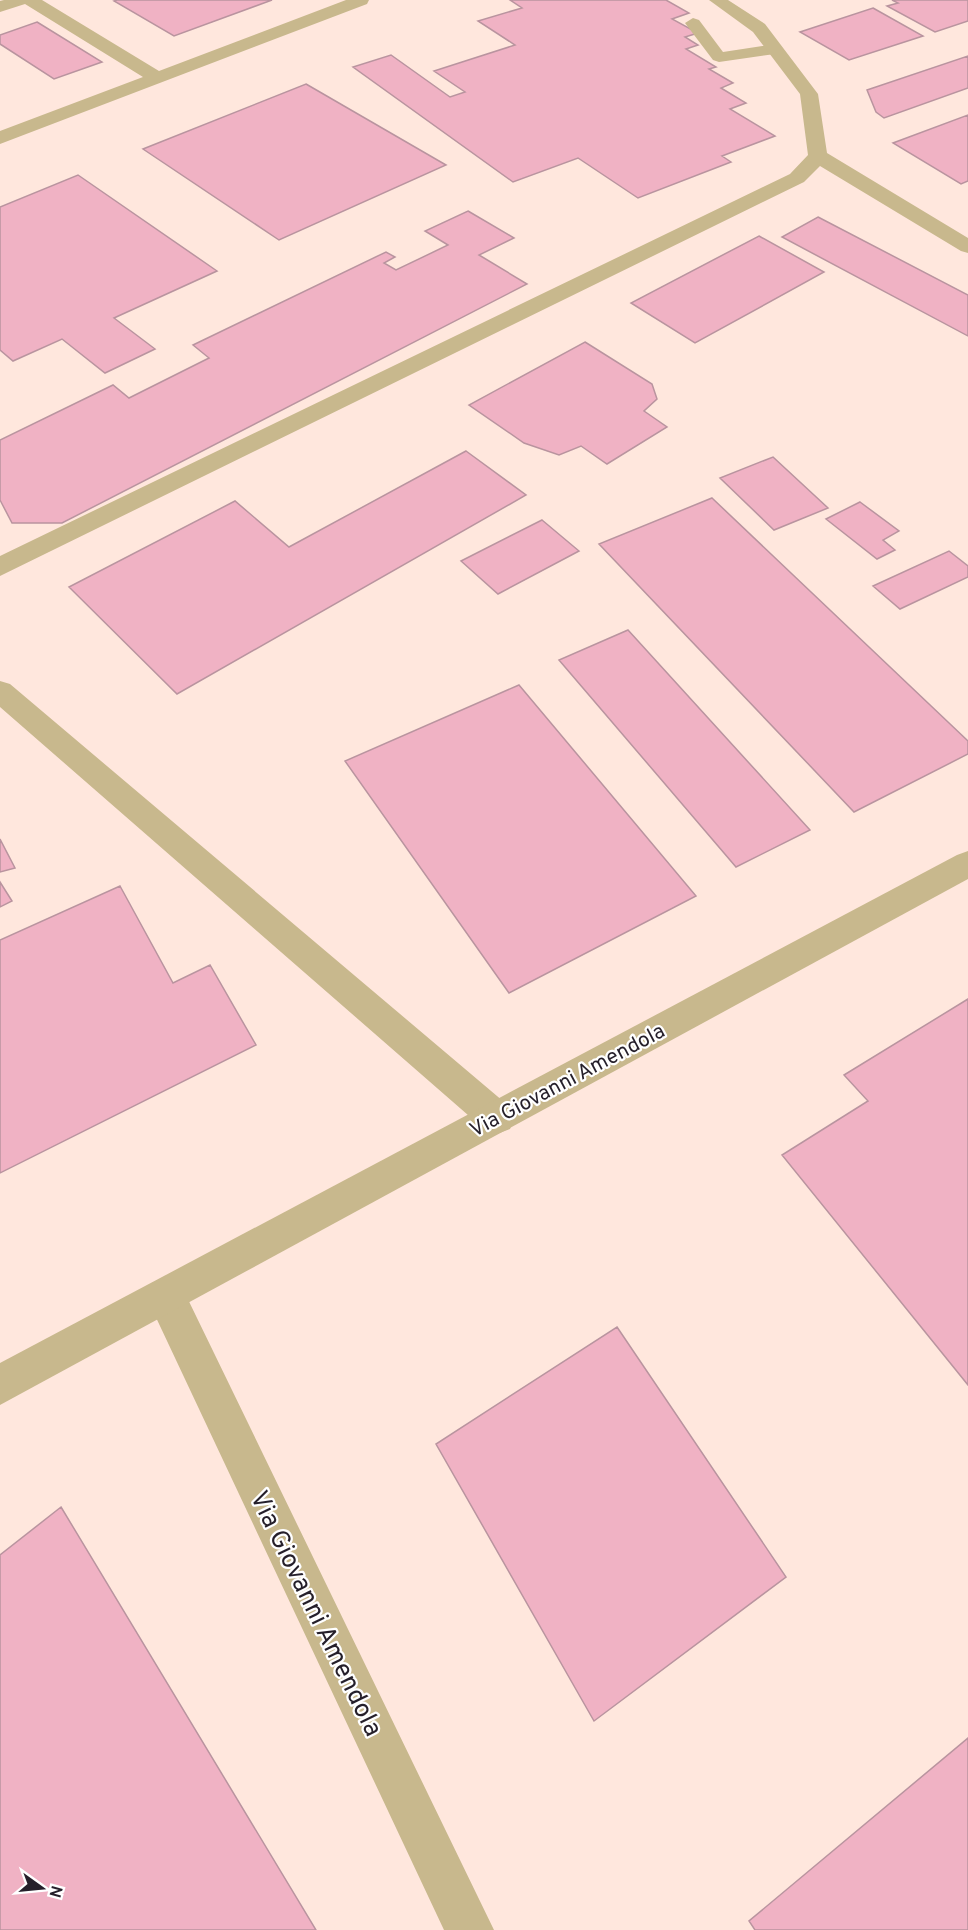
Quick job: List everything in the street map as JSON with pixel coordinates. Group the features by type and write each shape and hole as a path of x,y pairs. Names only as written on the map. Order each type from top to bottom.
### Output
{"street":[{"path":"0,7 20,0"},
{"path":"30,0 157,78"},
{"path":"0,138 361,0"},
{"path":"717,0 759,28 809,94 818,156"},
{"path":"818,156 968,247"},
{"path":"0,567 797,178 818,156"},
{"path":"0,691 497,1118"},
{"name":"Via Giovanni Amendola","path":"0,1385 968,864"},
{"name":"Via Giovanni Amendola","path":"166,1296 469,1930"}],"lane":[{"path":"693,23 719,57 775,49"}],"shaded area":[{"path":"0,0 968,0 968,1930 0,1930"}],"building":[{"path":"272,0 174,36 114,1"},
{"path":"510,0 666,0 689,13 672,19 698,33 685,37 698,45 686,49 716,67 709,69 733,83 721,88 746,103 730,109 775,136 722,156 731,162 638,198 578,158 513,182 353,67 391,55 450,97 465,92 434,71 515,45 478,21 522,8"},
{"path":"892,0 968,0 968,21 935,32 887,6 898,3"},
{"path":"873,8 923,36 849,60 800,32"},
{"path":"37,22 102,62 54,79 0,44 0,35"},
{"path":"968,56 968,88 884,118 876,112 867,90"},
{"path":"306,84 446,165 279,240 143,149"},
{"path":"968,115 968,181 961,184 893,143"},
{"path":"78,175 217,271 114,318 155,349 105,373 62,339 13,361 0,350 0,207"},
{"path":"468,211 514,238 479,255 527,284 62,523 12,523 0,500 0,440 113,385 129,398 209,358 193,345 386,252 395,257 384,263 396,270 448,245 425,231"},
{"path":"818,217 968,295 968,336 782,237"},
{"path":"759,236 824,272 695,343 631,303"},
{"path":"585,342 652,384 657,399 644,411 667,427 607,464 581,446 559,455 524,443 469,405"},
{"path":"466,451 526,495 177,694 69,587 235,501 289,547"},
{"path":"773,457 828,508 774,530 720,478"},
{"path":"712,498 968,741 968,754 854,812 599,544"},
{"path":"860,502 899,531 883,540 895,550 877,559 826,519"},
{"path":"542,520 579,551 498,594 461,561"},
{"path":"949,551 968,566 968,577 900,609 873,586"},
{"path":"628,630 810,830 736,867 559,660"},
{"path":"519,685 696,896 509,993 345,761"},
{"path":"0,839 15,868 0,872"},
{"path":"0,882 12,901 0,907"},
{"path":"120,886 173,983 210,965 256,1045 0,1173 0,940"},
{"path":"968,999 968,1385 782,1155 868,1101 844,1075"},
{"path":"617,1327 786,1577 594,1721 436,1444"},
{"path":"61,1507 316,1930 0,1930 0,1555"},
{"path":"968,1738 968,1930 755,1930 749,1921"}]}
